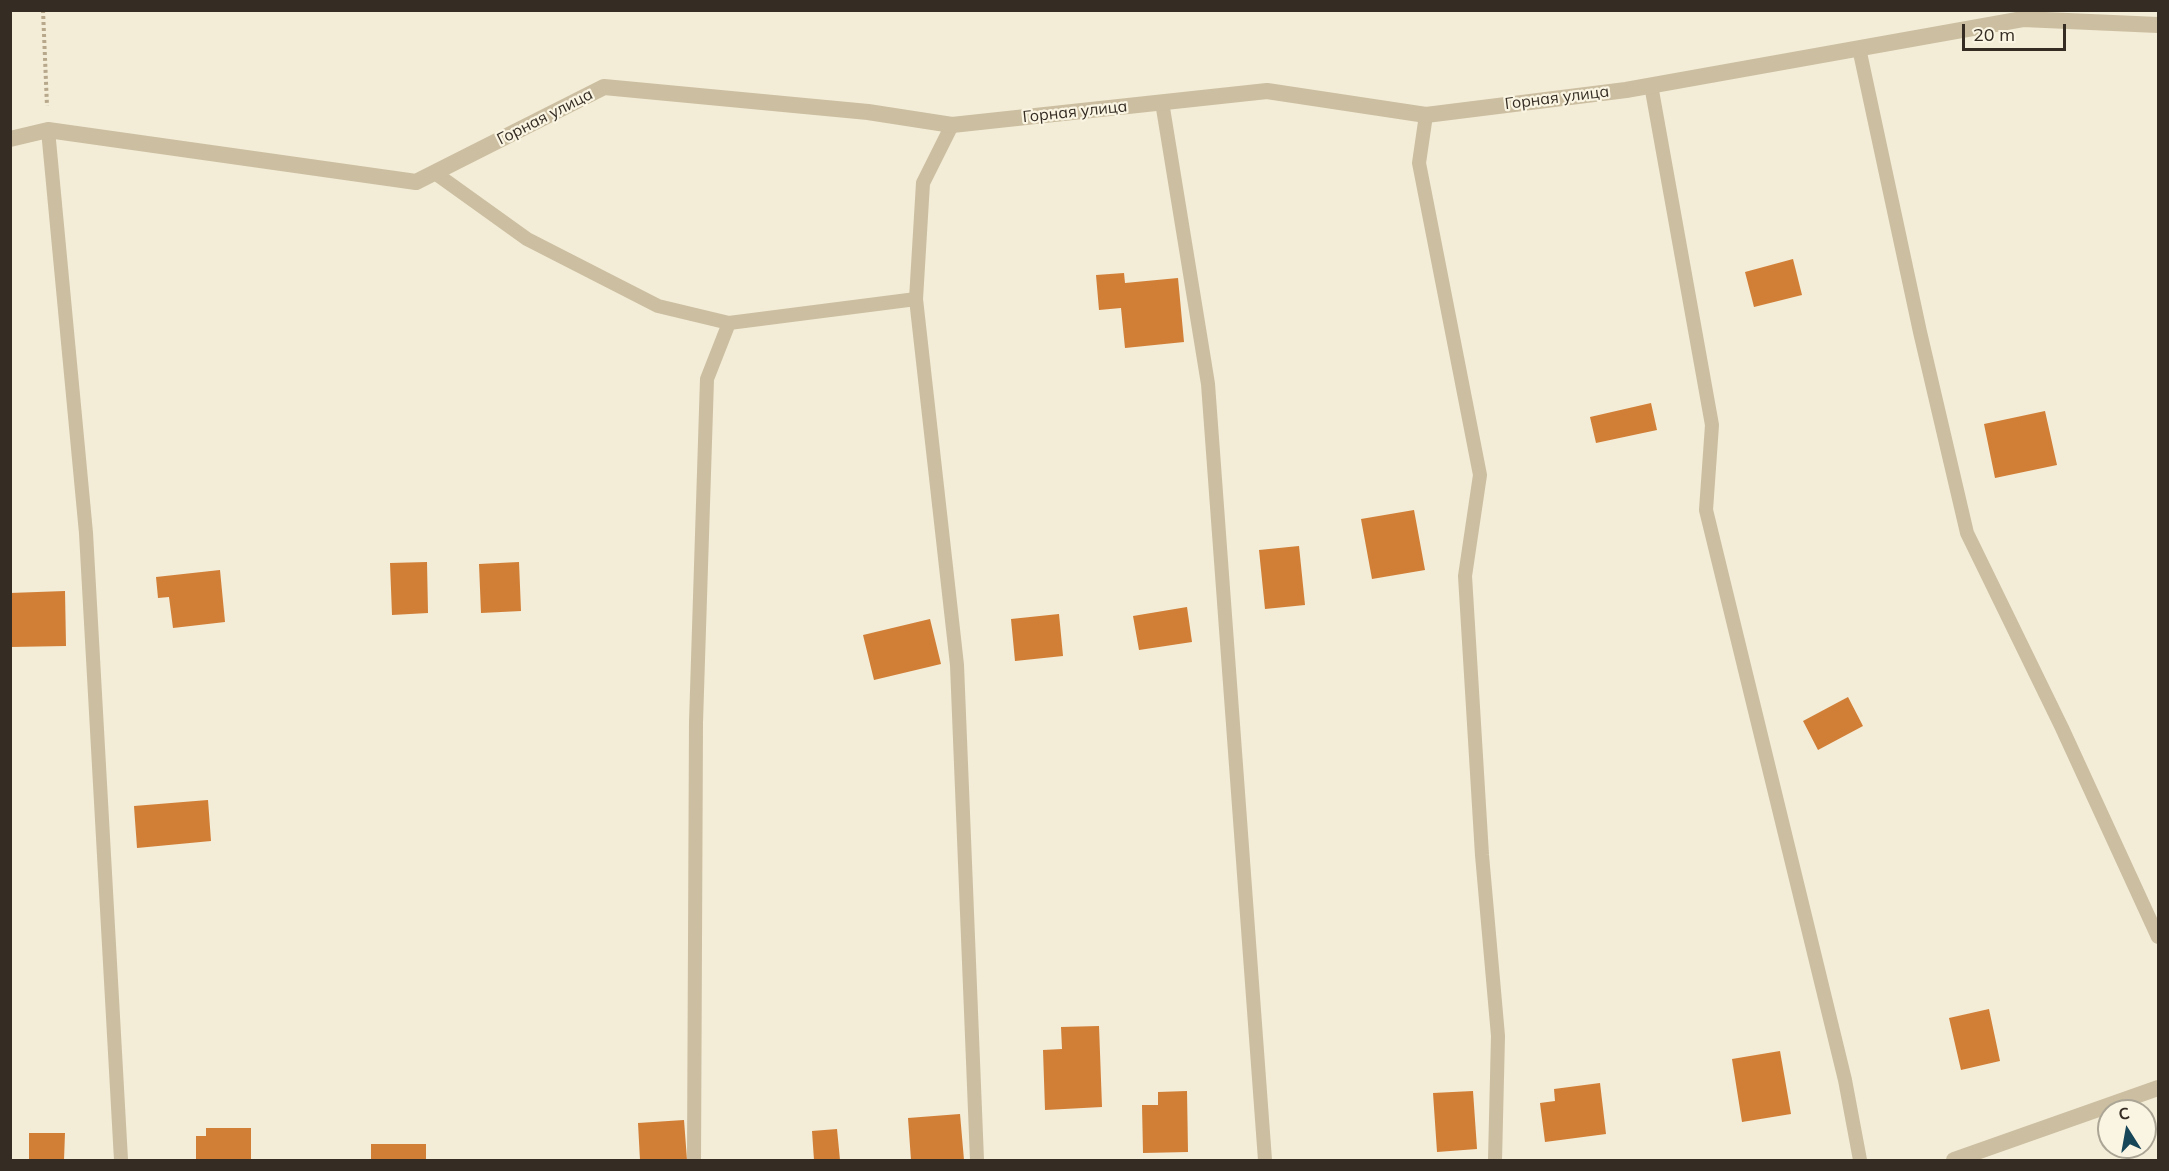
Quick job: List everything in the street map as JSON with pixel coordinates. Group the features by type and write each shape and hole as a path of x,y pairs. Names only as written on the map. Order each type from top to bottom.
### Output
{"street":[{"name":"Горная улица","path":"10,139 48,130 416,182 604,87 868,112 952,125 1267,91 1426,115 1652,85 1859,48 2022,15 2158,25"},
{"path":"1954,1161 2158,1088"}],"lane":[{"path":"1859,48 1920,332 1967,533 2062,728 2158,937"},
{"path":"1652,85 1712,425 1706,510 1845,1080 1860,1161"},
{"path":"1162,102 1208,384 1266,1161"},
{"path":"1426,115 1419,163 1480,475 1465,576 1482,855 1498,1036 1495,1161"},
{"path":"952,125 923,183 916,299 957,665 978,1161"},
{"path":"48,130 86,533 121,1161"},
{"path":"435,173 527,239 658,306 729,323 916,299"},
{"path":"694,1161 696,722 706,379 729,323"}],"path":[{"path":"43,10 48,130"}],"building":[{"path":"1793,259 1802,295 1754,307 1745,272"},
{"path":"1124,273 1125,283 1178,278 1184,342 1125,348 1121,308 1099,310 1096,275"},
{"path":"1651,403 1657,430 1596,443 1590,417"},
{"path":"2045,411 2057,465 1995,478 1984,424"},
{"path":"1414,510 1425,570 1372,579 1361,519"},
{"path":"1299,546 1305,605 1265,609 1259,550"},
{"path":"427,562 428,613 392,615 390,563"},
{"path":"519,562 521,611 481,613 479,564"},
{"path":"220,570 225,622 173,628 169,597 158,598 156,577"},
{"path":"65,591 66,646 10,647 10,593"},
{"path":"1187,607 1192,642 1139,650 1133,616"},
{"path":"1059,614 1063,656 1015,661 1011,619"},
{"path":"930,619 941,664 874,680 863,635"},
{"path":"1848,697 1863,726 1818,750 1803,721"},
{"path":"208,800 211,841 137,848 134,806"},
{"path":"1989,1009 2000,1061 1961,1070 1949,1018"},
{"path":"1099,1026 1102,1107 1045,1110 1043,1050 1062,1049 1061,1027"},
{"path":"1780,1051 1791,1114 1742,1122 1732,1059"},
{"path":"1600,1083 1606,1134 1545,1142 1540,1103 1555,1101 1554,1089"},
{"path":"1187,1091 1188,1152 1143,1153 1142,1105 1158,1105 1158,1092"},
{"path":"1473,1091 1477,1149 1437,1152 1433,1093"},
{"path":"960,1114 964,1160 911,1160 908,1118"},
{"path":"684,1120 687,1160 640,1160 638,1123"},
{"path":"206,1128 251,1128 251,1160 196,1160 196,1136 206,1136"},
{"path":"837,1129 840,1160 814,1160 812,1131"},
{"path":"29,1133 65,1133 64,1160 29,1160"},
{"path":"371,1144 426,1144 426,1160 371,1160"}]}
